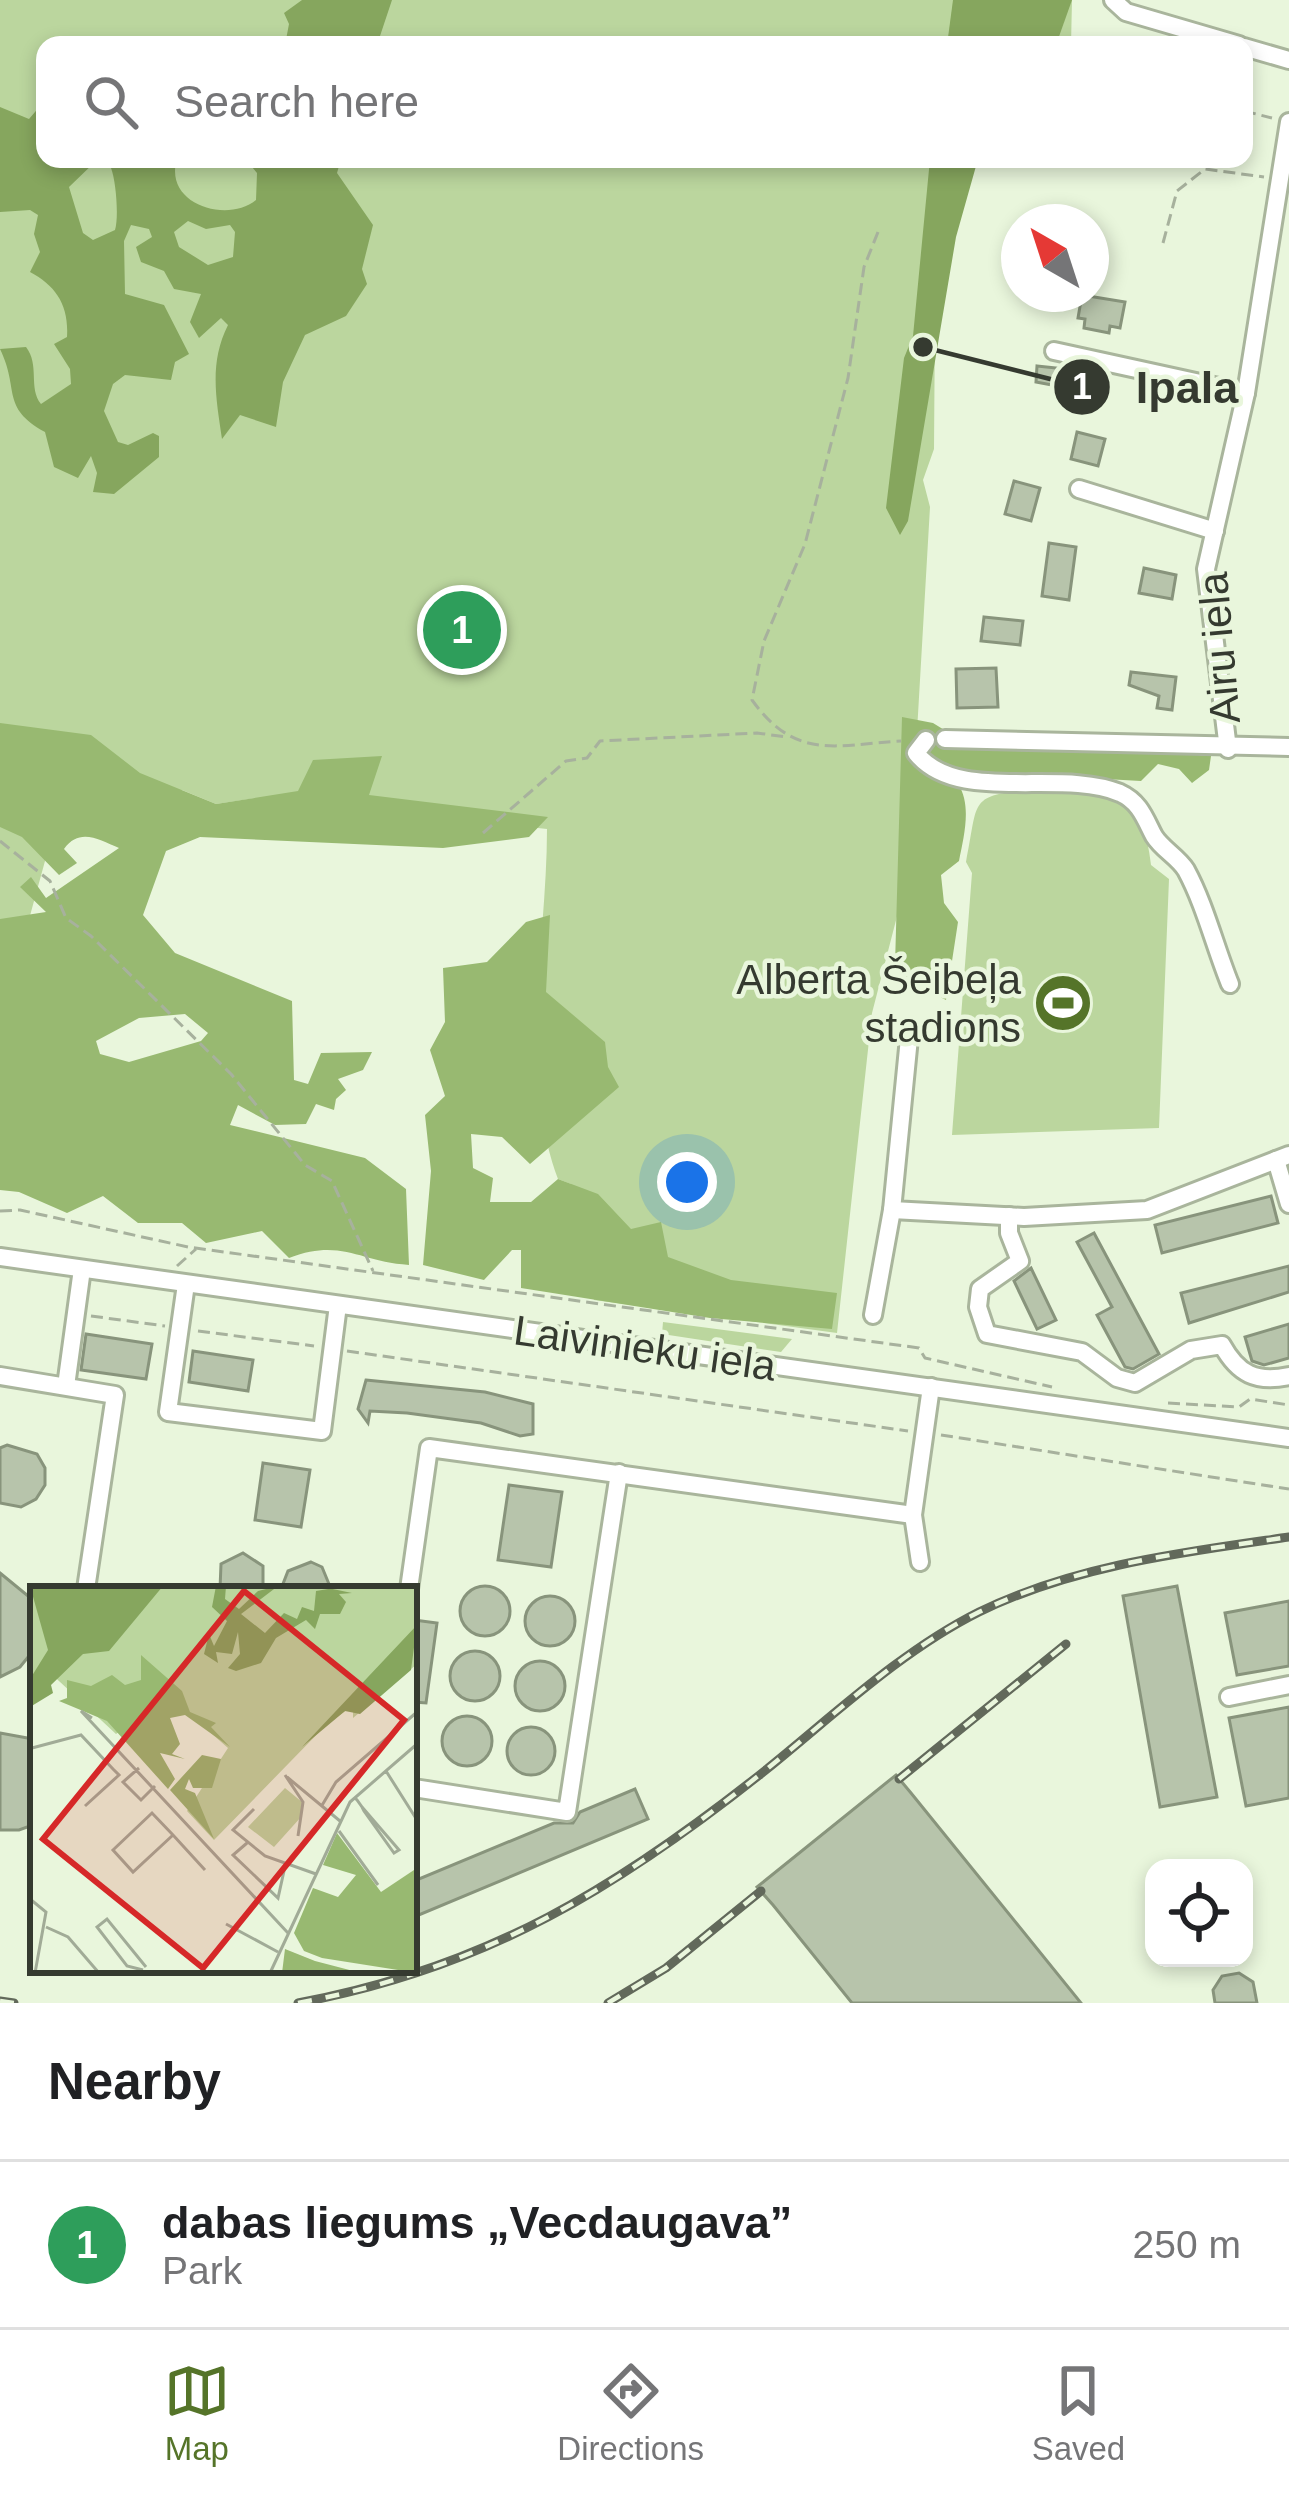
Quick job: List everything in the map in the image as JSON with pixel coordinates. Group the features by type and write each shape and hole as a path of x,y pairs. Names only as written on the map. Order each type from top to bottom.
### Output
{"street":[{"path":"1113,0 1126,12 1208,36"},
{"path":"1253,49 1289,60"},
{"name":"Airu iela","path":"1228,749 1206,569 1246,393 1289,122"},
{"path":"1054,351 1246,393"},
{"path":"1079,489 1215,530"},
{"path":"1230,984 1184,868 1156,839 1143,811 1121,794 996,778 964,782 929,770 916,753 936,739 1289,747"},
{"path":"873,1315 892,1210 910,1028"},
{"path":"892,1210 1009,1216 1147,1210 1282,1158 1289,1204"},
{"path":"1009,1216 1009,1233 1020,1261 980,1289 978,1307 987,1334 1082,1352 1118,1378 1136,1383 1191,1350 1222,1345 1235,1368 1253,1378 1289,1376"},
{"name":"Laivinieku iela","path":"0,1258 1289,1438"},
{"path":"66,1386 82,1269"},
{"path":"186,1283 168,1412 322,1431 338,1305"},
{"path":"0,1376 116,1395 86,1586"},
{"path":"920,1562 913,1515 931,1388"},
{"path":"409,1586 429,1448 913,1515"},
{"path":"417,1789 567,1811 620,1473"},
{"path":"1228,1697 1289,1685"}],"path":[{"path":"1253,113 1289,122"},
{"path":"1163,243 1177,191 1205,170 1280,179"},
{"path":"789,737 752,700 755,676 805,544 848,377 864,267 878,232"},
{"path":"483,832 566,761 586,758 601,742 757,734 789,737 814,747 936,739"},
{"path":"0,842 50,881 66,918 91,935 231,1074 305,1165 332,1180 374,1273"},
{"path":"0,1211 20,1210 198,1248 919,1348 925,1358 1062,1389"},
{"path":"161,1280 198,1248"},
{"path":"77,1314 1289,1489"},
{"path":"1152,1402 1238,1407 1250,1399 1289,1405"}],"shaded area":[{"path":"0,0 1072,0 1071,36 36,36 36,168 967,168 935,314 934,449 923,480 930,507 909,870 872,1013 837,1333 594,1300 571,1184 558,1179 539,1094 537,1005 547,829 256,798 216,804 182,790 59,810 0,1025"},
{"path":"302,0 392,0 380,36 287,36 289,24 284,13"},
{"path":"953,0 1072,0 1059,36 948,36"},
{"path":"0,107 29,119 36,111 36,168 89,168 69,187 83,233 93,240 115,230 111,168 176,168 179,188 188,198 229,210 256,200 257,173 253,168 338,168 337,173 373,225 362,269 367,284 346,316 305,335 283,382 276,427 240,415 222,439 216,367 228,325 221,318 199,338 190,322 201,294 174,289 164,271 141,262 136,247 152,237 149,229 131,225 124,241 125,294 164,305 189,354 175,362 171,380 125,375 113,384 104,411 118,442 128,445 153,433 159,436 159,457 114,494 93,492 97,473 91,456 78,478 54,467 45,432 16,406 0,349 26,347 41,404 71,384 70,369 54,344 67,337 63,306 54,290 30,272 40,252 34,234 38,215 30,210 0,212","holes":["188,221 206,229 230,225 235,232 233,257 208,265 179,247 174,232"]},
{"path":"929,168 975,168 956,237 908,521 900,535 886,508 904,358 913,336"},
{"path":"902,717 933,723 954,736 1211,756 1209,770 1192,783 1179,769 1158,764 1141,781 998,773 958,784 966,811 963,841 959,861 941,875 944,903 958,922 946,1000 910,982 895,965"},
{"path":"0,723 91,735 140,773 216,804 298,791 313,760 382,756 369,795 548,817 529,837 443,848 200,837 166,851 143,915 175,953 292,1001 294,1080 308,1084 321,1053 372,1052 363,1070 338,1079 346,1090 336,1099 334,1110 316,1104 306,1124 275,1125 238,1105 230,1125 365,1158 406,1189 409,1265 323,1250 289,1258 262,1231 206,1243 182,1223 138,1223 103,1196 67,1213 19,1192 0,1190 0,919 46,912 20,887 31,877 46,898 119,848 90,837 77,838 64,849 77,863 59,875 22,837 0,827","holes":["185,1014 208,1033 201,1041 129,1062 100,1054 96,1041 139,1018"]},
{"name":"Alberta Šeibeļa stadions","path":"1034,790 1097,796 1128,810 1147,841 1151,865 1169,879 1159,1128 952,1135 972,873 966,862 973,825 986,799"},
{"path":"550,915 546,992 605,1042 608,1067 619,1087 530,1164 502,1137 471,1134 473,1168 493,1178 490,1202 531,1202 558,1179 598,1194 631,1229 661,1222 668,1257 731,1280 837,1293 832,1329 710,1318 521,1288 521,1250 512,1250 484,1280 423,1265 431,1171 425,1115 445,1096 430,1050 445,1022 443,968 487,962 526,922"},
{"path":"663,1322 792,1339 781,1352 662,1334"}],"building":[{"path":"1109,299 1125,302 1120,328 1110,326 1109,333 1084,328 1085,319 1078,318 1079,312 1109,312"},
{"path":"1037,366 1085,371 1084,377 1091,379 1089,392 1036,382"},
{"path":"1077,432 1105,439 1098,466 1071,459"},
{"path":"1014,481 1040,488 1031,521 1005,514"},
{"path":"1049,543 1076,547 1069,600 1042,596"},
{"path":"1144,568 1176,575 1172,599 1139,593"},
{"path":"984,617 1023,621 1020,645 981,641"},
{"path":"996,668 998,707 957,708 956,669"},
{"path":"1131,672 1176,677 1172,710 1157,708 1159,696 1129,685"},
{"path":"1271,1196 1278,1223 1162,1253 1155,1225"},
{"path":"1094,1233 1159,1354 1133,1369 1125,1367 1097,1315 1112,1307 1077,1242"},
{"path":"1289,1266 1289,1292 1189,1323 1181,1293"},
{"path":"1031,1268 1056,1320 1037,1329 1014,1281"},
{"path":"1289,1324 1289,1358 1264,1365 1252,1361 1245,1337"},
{"path":"86,1334 152,1344 146,1379 81,1370"},
{"path":"193,1351 253,1360 248,1391 189,1382"},
{"path":"366,1380 485,1392 533,1404 533,1434 520,1436 481,1423 407,1413 370,1411 368,1423 358,1409"},
{"path":"7,1445 37,1454 45,1468 45,1485 36,1499 21,1507 0,1503 0,1448"},
{"path":"263,1463 310,1470 301,1527 255,1520"},
{"path":"509,1485 562,1492 551,1567 498,1560"},
{"path":"243,1553 263,1566 263,1586 220,1586 221,1564"},
{"path":"311,1562 322,1567 330,1586 282,1586 288,1571"},
{"path":"0,1573 30,1598 30,1655 20,1667 0,1677"},
{"path":"485,1586 502,1594 510,1611 502,1628 485,1636 468,1628 460,1611 468,1594"},
{"path":"1177,1586 1217,1797 1160,1807 1123,1596"},
{"path":"550,1596 568,1603 575,1621 568,1639 550,1646 532,1639 525,1621 532,1603"},
{"path":"1289,1601 1289,1666 1237,1675 1225,1613"},
{"path":"417,1620 437,1623 426,1703 417,1702"},
{"path":"475,1651 493,1658 500,1676 493,1694 475,1701 457,1694 450,1676 457,1658"},
{"path":"540,1661 558,1668 565,1686 558,1704 540,1711 522,1704 515,1686 522,1668"},
{"path":"1289,1707 1289,1798 1246,1806 1229,1718"},
{"path":"467,1716 485,1723 492,1741 485,1759 467,1766 449,1759 442,1741 449,1723"},
{"path":"531,1727 548,1734 555,1751 548,1768 531,1775 514,1768 507,1751 514,1734"},
{"path":"0,1733 30,1738 30,1826 0,1830"},
{"path":"896,1775 1081,2003 852,2003 757,1887"},
{"path":"635,1789 648,1819 417,1916 417,1880 554,1823 573,1823 580,1812"},
{"path":"1239,1973 1253,1982 1257,2003 1215,2003 1213,1990 1222,1976"}],"railway":[{"path":"417,1972 490,1945 603,1886 712,1811 895,1665 979,1612 1092,1572 1289,1537"},
{"path":"899,1779 1066,1644"},
{"path":"608,2003 666,1968 761,1891"},
{"path":"298,2003 414,1973"},
{"path":"0,2001 14,2003"}],"place":[{"name":"Ipala","path":"923,347"},
{"name":"dabas liegums „Vecdaugava”","path":"462,630"},
{"name":"Alberta Šeibeļa stadions","path":"1063,1003"}]}
